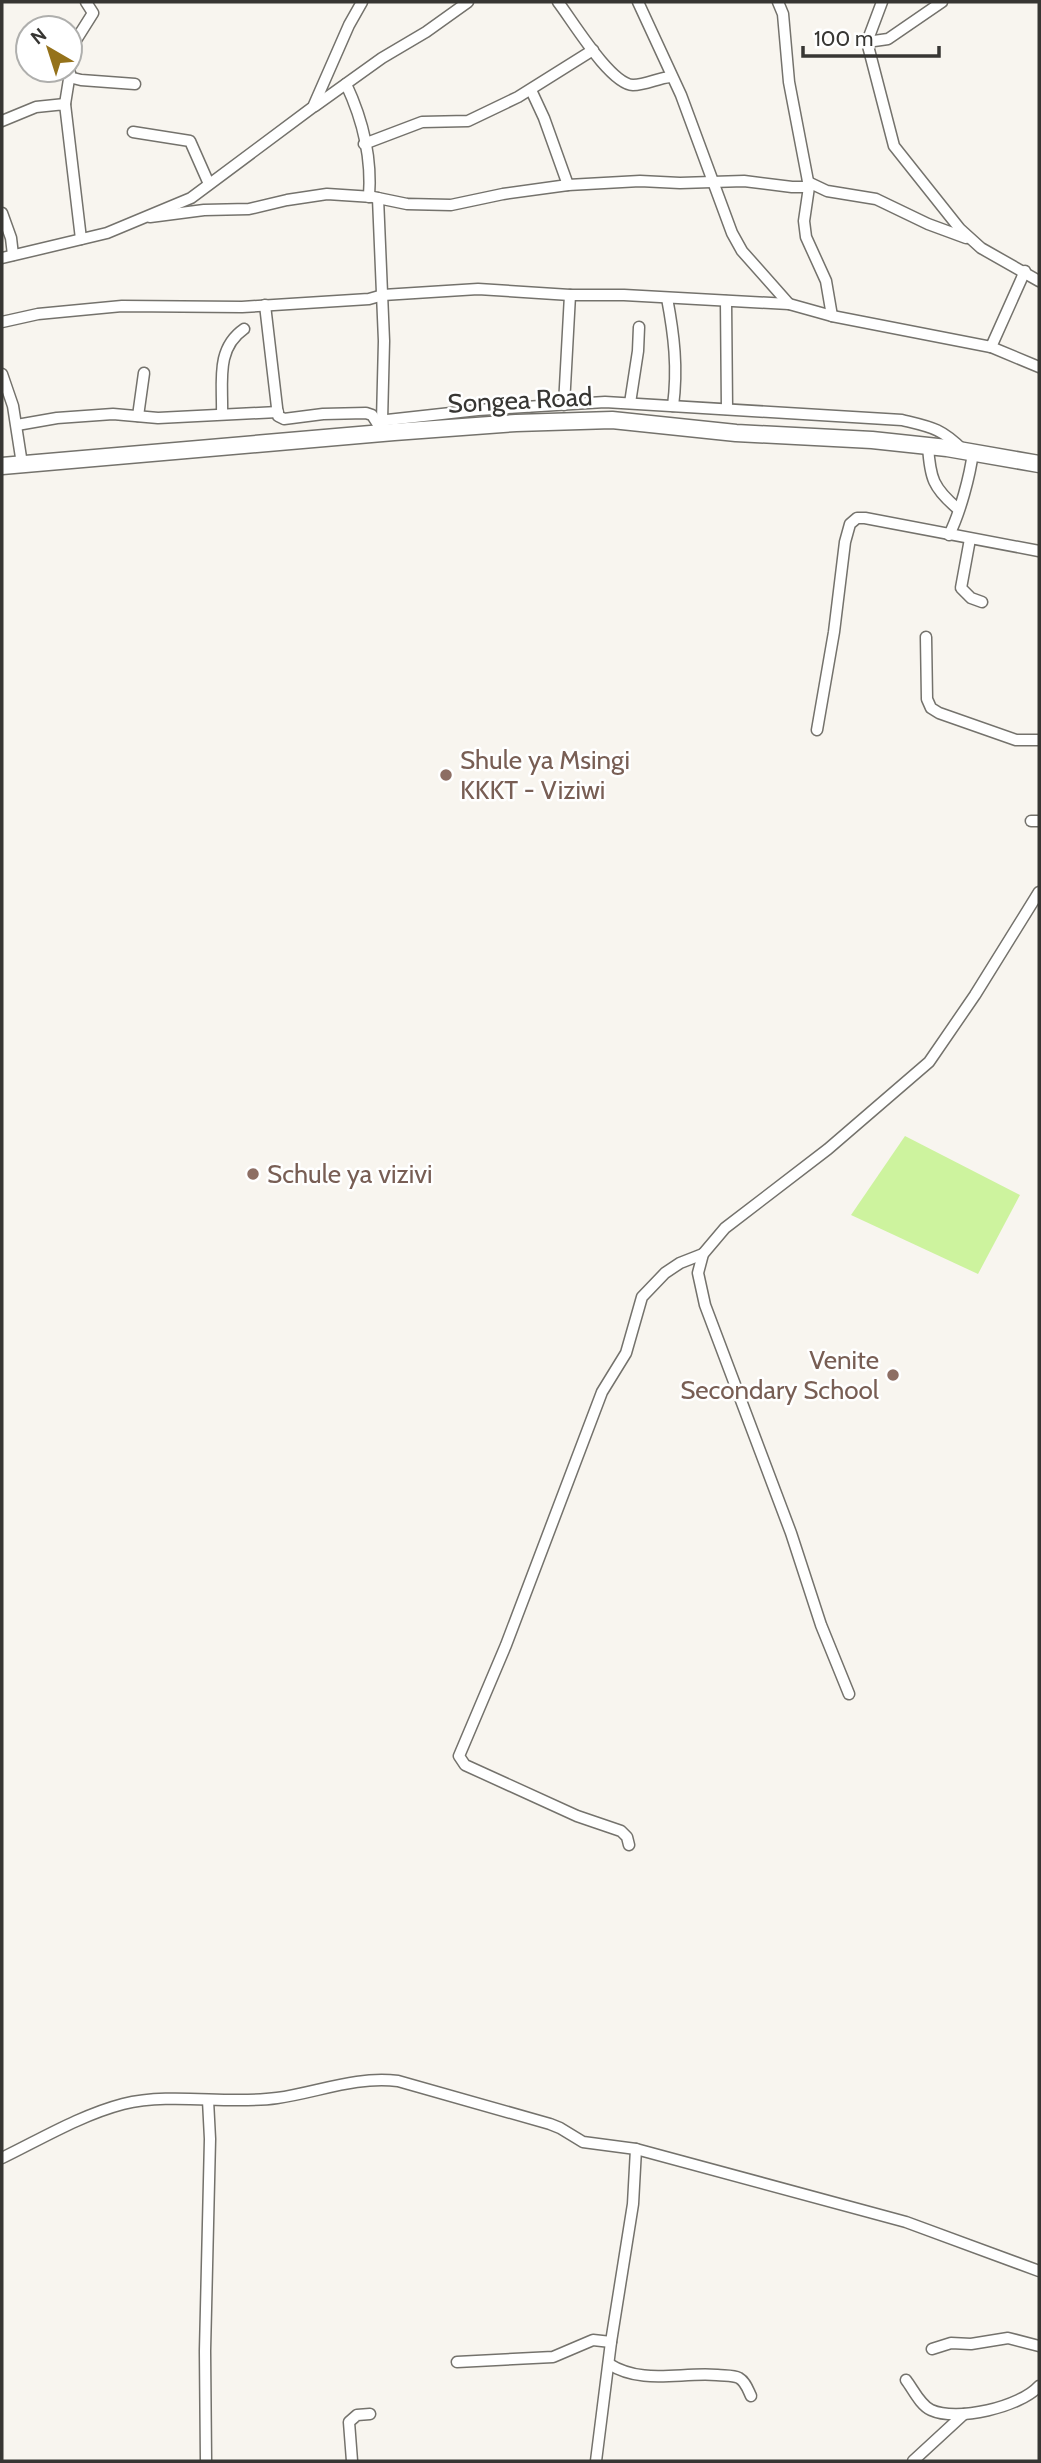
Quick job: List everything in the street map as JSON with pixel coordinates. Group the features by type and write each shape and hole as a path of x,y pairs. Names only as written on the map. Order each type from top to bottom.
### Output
{"highway":[{"name":"Songea Road","path":"2,466 380,425 612,420 737,433 872,440 968,451 1039,464"}],"street":[{"path":"84,28 92,17 92,8 86,2"},
{"path":"313,107 349,24 362,2"},
{"path":"2,258 107,233 191,198 313,107 468,2"},
{"path":"558,2 612,73 630,85 670,77"},
{"path":"638,2 670,77 681,95 732,233 742,251 789,304"},
{"path":"778,2 783,14 789,82 808,184 804,221 806,237 826,281 832,316"},
{"path":"882,2 867,42 894,146 960,229 981,248 1025,271 1039,282"},
{"path":"867,42 888,39 942,2"},
{"path":"365,144 422,122 468,121 531,90 593,50"},
{"path":"84,80 135,84"},
{"path":"68,84 65,104 81,239"},
{"path":"346,84 363,128 383,296 380,425"},
{"path":"531,90 568,185"},
{"path":"2,121 36,107 65,104"},
{"path":"133,132 190,141 209,184"},
{"path":"150,217 204,210 249,209 327,194 373,197 407,204 451,205 568,185 712,181 808,184 827,191 876,199 928,224 973,241"},
{"path":"2,213 11,238 13,255"},
{"path":"991,347 1025,271"},
{"path":"2,322 38,314 122,306 265,305 369,299 455,289 667,298 789,304 832,316 991,347 1039,367"},
{"path":"564,405 569,295"},
{"path":"667,298 676,345 673,406"},
{"path":"726,301 726,409"},
{"path":"265,305 278,416 284,419 323,414 366,413 372,415 380,425"},
{"path":"629,403 639,327"},
{"path":"222,414 225,351 230,341 244,329"},
{"path":"138,416 144,373"},
{"path":"2,374 16,425 22,464"},
{"path":"380,425 478,410 606,402 902,420 930,426 946,433 968,451 971,469 949,535"},
{"path":"16,425 57,418 113,414 158,418 278,412"},
{"path":"928,446 932,480 939,492 958,509"},
{"path":"817,730 834,632 839,576 850,524 857,518 865,517 1039,551"},
{"path":"970,539 961,588 971,598 982,602"},
{"path":"926,637 927,699 931,708 1016,740 1039,740"},
{"path":"849,1695 705,1304 698,1273 704,1254 725,1228 828,1149 929,1062 975,995 1039,892"},
{"path":"629,1845 627,1837 621,1831 577,1816 478,1771 461,1762 459,1756 506,1645 602,1392 626,1353 642,1297 665,1273 680,1263 704,1254"},
{"path":"2,2158 97,2113 124,2104 179,2099 275,2098 357,2080 398,2081 560,2128 583,2142 636,2149 906,2222 1039,2272"},
{"path":"206,2461 205,2351 210,2139 208,2100"},
{"path":"596,2461 633,2204 636,2149"},
{"path":"932,2349 951,2343 971,2344 1008,2337 1039,2346"},
{"path":"457,2362 553,2357 593,2340 611,2343"},
{"path":"608,2364 621,2372 638,2375 707,2374 738,2377 751,2396"},
{"path":"906,2380 928,2409 941,2413 964,2414 1008,2404 1029,2395 1039,2386"},
{"path":"352,2461 349,2422 357,2415 370,2414"},
{"path":"913,2461 964,2414"}],"green space":[{"path":"905,1136 1020,1195 978,1274 851,1215"}],"place":[{"name":"Shule ya Msingi KKKT - Viziwi","path":"446,775"},
{"name":"Schule ya vizivi","path":"253,1174"},
{"name":"Venite Secondary School","path":"893,1375"}]}
